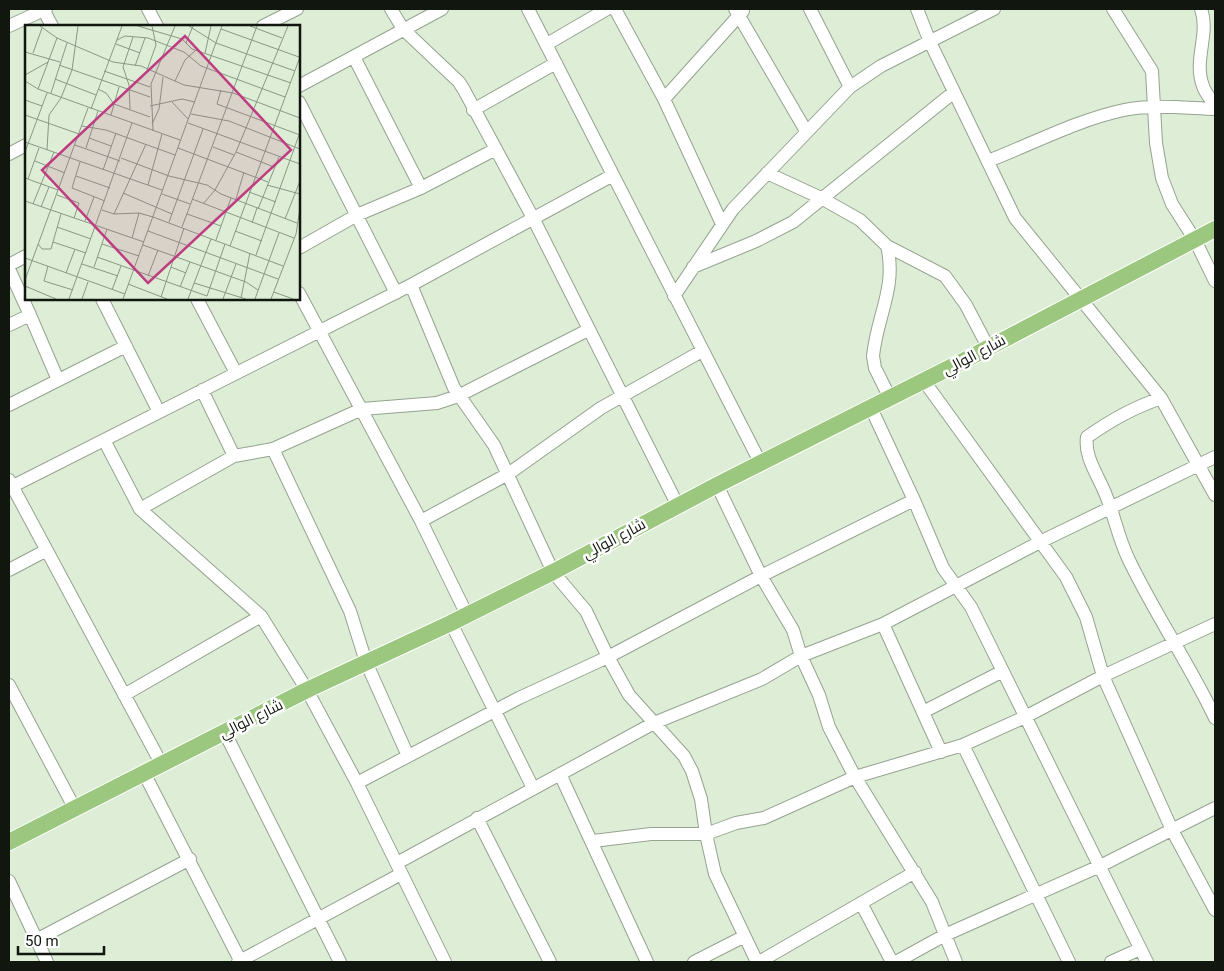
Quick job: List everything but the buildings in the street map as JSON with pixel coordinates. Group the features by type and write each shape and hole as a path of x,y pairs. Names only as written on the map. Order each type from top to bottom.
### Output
{"main road":[{"name":"شارع الوالي","path":"9,842 307,690 451,623 553,572 760,462 924,381 1215,229"}],"street":[{"path":"9,26 44,9 52,25"},
{"path":"148,9 156,25"},
{"path":"265,25 297,9"},
{"path":"391,9 403,30 459,82 533,218 678,506"},
{"path":"300,85 442,9"},
{"path":"528,9 760,462"},
{"path":"547,44 607,9"},
{"path":"615,9 664,99 722,224"},
{"path":"810,9 850,87"},
{"path":"917,9 930,42 1015,218 1161,398 1215,495"},
{"path":"674,296 722,224 806,131 850,87 881,66 994,9"},
{"path":"1112,9 1152,71 1156,143 1162,178 1172,204 1195,240 1215,280"},
{"path":"1201,9 1203,37 1200,52 1200,78 1215,107"},
{"path":"664,99 740,11 806,131"},
{"path":"1203,37 1215,31"},
{"path":"354,56 421,188"},
{"path":"473,110 556,63"},
{"path":"693,266 756,241 793,222 954,92"},
{"path":"300,104 396,292"},
{"path":"988,161 1099,117 1125,110 1154,107 1215,107"},
{"path":"9,154 25,146"},
{"path":"300,247 357,215 421,188 496,149"},
{"path":"767,174 822,198 860,220 887,246 945,276 966,305 988,347"},
{"path":"162,764 10,484 104,440 411,285 613,175"},
{"path":"887,246 890,259 890,284 873,356 875,368 890,398"},
{"path":"9,265 25,257"},
{"path":"9,269 58,380"},
{"path":"411,285 458,396 484,430 508,474 553,572 586,611 608,657 629,694 684,756 692,771 701,799 714,874 758,962 915,872"},
{"path":"300,295 421,521 467,615"},
{"path":"103,300 159,412"},
{"path":"198,300 236,373"},
{"path":"9,325 30,314"},
{"path":"140,509 234,456 272,449 362,409 437,403 458,396 588,330"},
{"path":"9,405 126,346"},
{"path":"421,521 508,474 621,396 702,351"},
{"path":"924,381 1042,541 1066,577 1086,617 1104,676 1172,830 1215,910"},
{"path":"202,390 234,456"},
{"path":"1161,398 1128,410 1087,437 1085,448 1111,509 1127,556 1174,644 1196,679 1215,718"},
{"path":"871,408 943,568 971,607 1001,672 1026,717 1147,962"},
{"path":"104,440 140,509 261,616 307,690 357,783 445,962"},
{"path":"272,449 350,611 366,662 408,756"},
{"path":"144,773 190,859 240,962 318,919 477,818 654,723 762,679 801,656 883,624 1042,541 1200,466 1215,457"},
{"path":"717,485 760,576 793,630 801,656 819,695 829,727 855,777 915,872 937,911 956,962"},
{"path":"357,783 494,711 608,657 760,576 914,500"},
{"path":"9,570 45,551"},
{"path":"124,695 261,616"},
{"path":"451,623 533,788"},
{"path":"883,624 941,752"},
{"path":"593,841 651,834 706,834 772,815 855,777 963,745 1026,717 1104,676 1215,624"},
{"path":"923,712 1001,672"},
{"path":"9,685 75,809"},
{"path":"225,733 340,962"},
{"path":"963,745 1069,962"},
{"path":"560,774 593,841 647,962"},
{"path":"896,962 945,935 1100,866 1215,808"},
{"path":"477,818 550,962"},
{"path":"36,940 190,859"},
{"path":"9,881 47,962"},
{"path":"861,903 892,962"},
{"path":"694,962 744,936"},
{"path":"1111,962 1140,949"}]}
